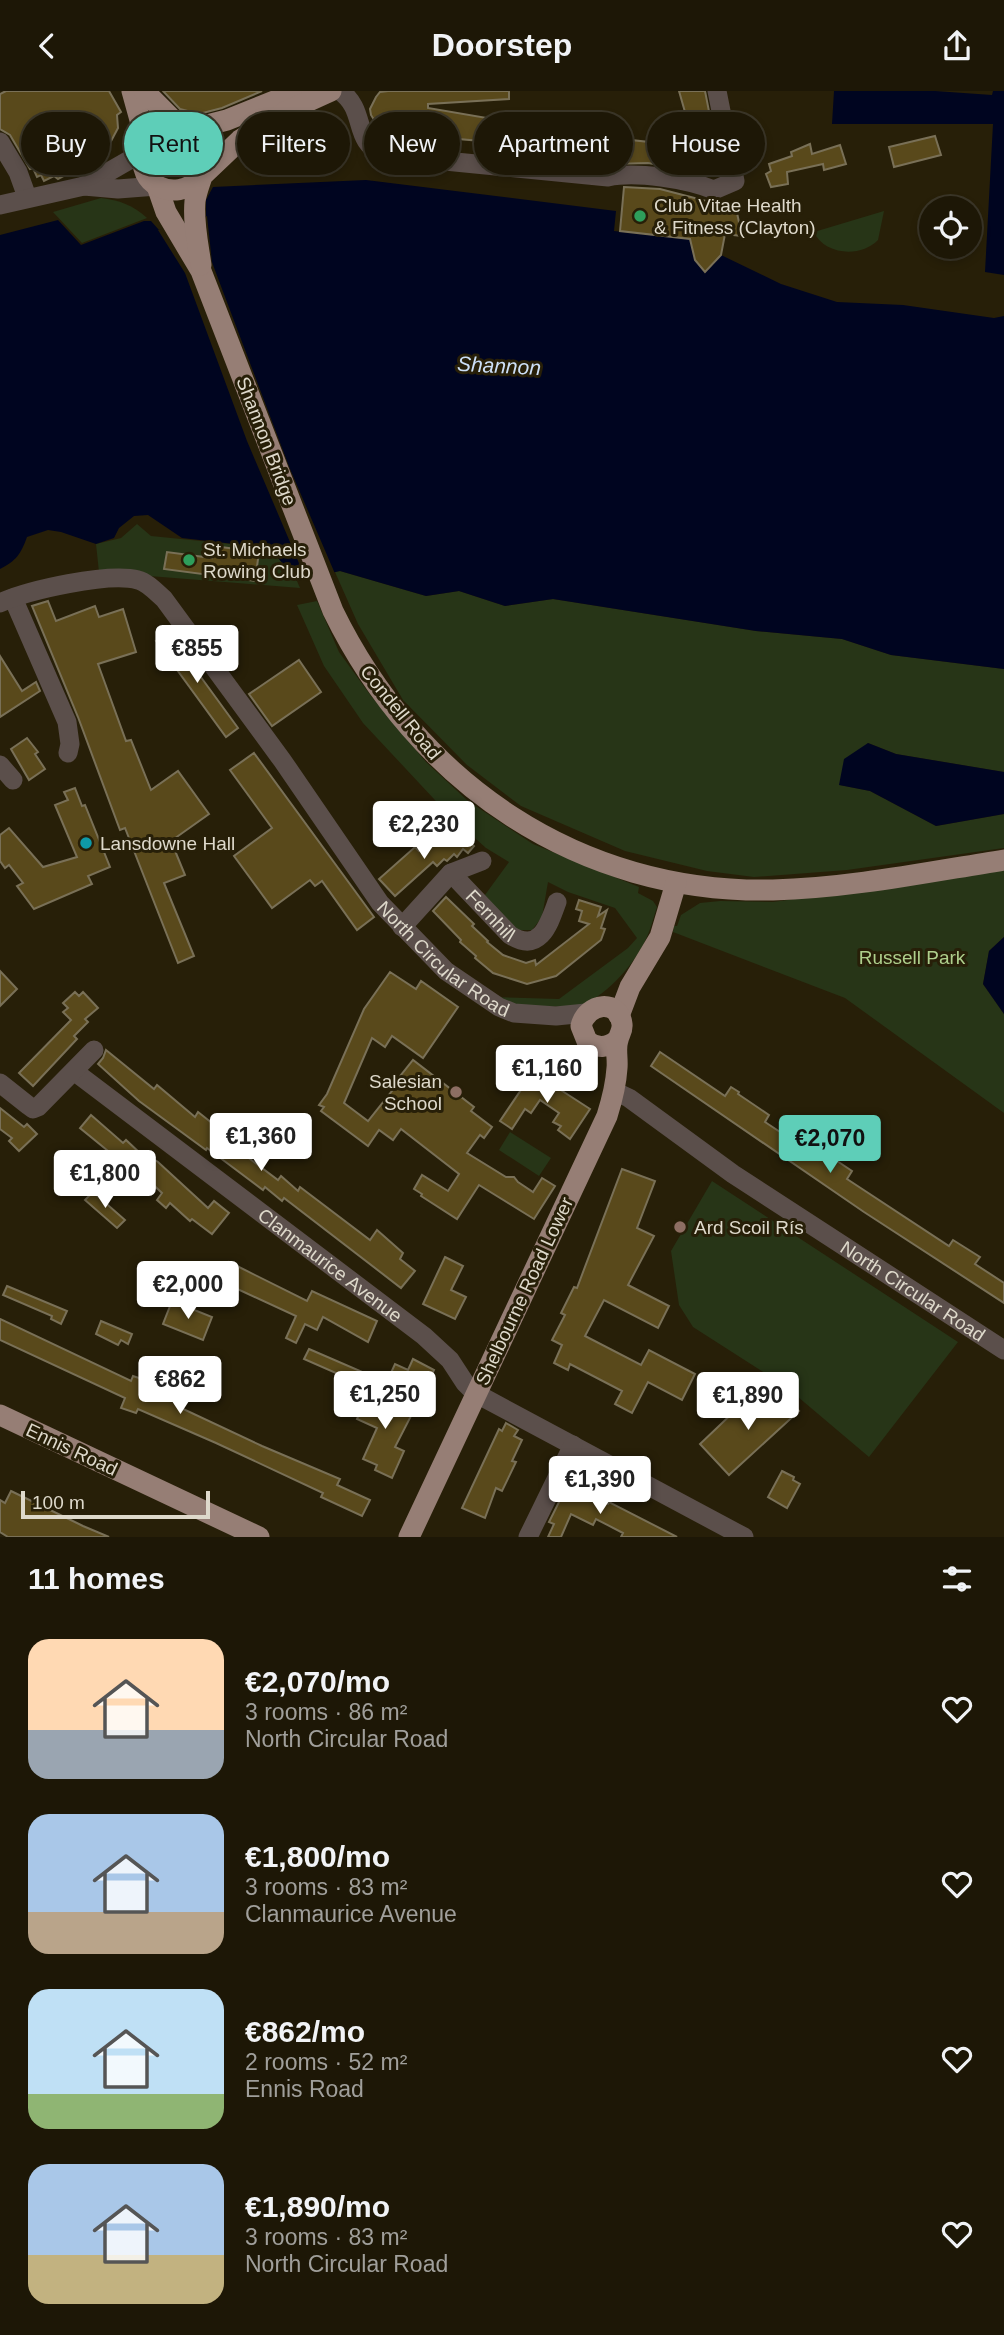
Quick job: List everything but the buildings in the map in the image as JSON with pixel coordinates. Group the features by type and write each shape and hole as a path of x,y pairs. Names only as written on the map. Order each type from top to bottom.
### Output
{"main road":[{"path":"132,91 138,112"},
{"path":"144,91 165,112"},
{"path":"223,121 299,91"},
{"path":"157,186 167,190 182,190 199,179 240,140 287,111 331,91"},
{"path":"149,175 157,186 166,212 201,271"},
{"path":"201,175 195,202 201,271"},
{"name":"Shannon Bridge","path":"201,271 333,611"},
{"name":"Condell Road","path":"333,611 352,650 373,682 424,745 463,782 499,810 544,837 606,863 643,876 676,883 772,890 888,878 1004,860"},
{"path":"615,1089 588,1031 596,1007 613,1012 660,937 676,883"},
{"name":"Shelbourne Road Lower","path":"409,1537 607,1116 615,1089 617,1040 622,1029 613,1012"},
{"path":"588,1031 607,1047 617,1040"},
{"name":"Ennis Road","path":"0,1415 259,1537"}],"street":[{"path":"340,91 355,105 364,139 374,151 384,155 608,177 623,174 699,183 714,190 735,181 717,91"},
{"path":"0,142 18,172 27,197"},
{"path":"84,186 124,163"},
{"path":"0,205 84,186 118,189 157,186"},
{"name":"North Circular Road","path":"6,600 89,581 121,578 141,580 164,599 282,760 380,903 402,927 446,971 499,1007 588,1031"},
{"path":"6,600 66,722 70,744 68,753"},
{"name":"Fernhill","path":"402,927 451,873 482,861"},
{"name":"Fernhill","path":"451,873 510,935 518,940 526,941 543,934 558,902"},
{"path":"0,1083 33,1109 75,1072 94,1050"},
{"name":"Clanmaurice Avenue","path":"75,1072 424,1336 450,1360 465,1383 475,1392"},
{"name":"North Circular Road","path":"615,1089 733,1174 1004,1350"},
{"path":"475,1392 744,1537"},
{"path":"528,1537 573,1445"}],"green space":[{"path":"101,198 126,204 147,218 82,243 53,212"},
{"path":"884,211 878,240 862,250 834,249 819,240 814,232"},
{"name":"St. Michaels Rowing Club","path":"137,524 151,536 270,548 300,588 99,572 96,544 121,538"},
{"path":"340,571 426,596 459,591 505,606 553,599 756,631 842,639 891,655 1004,669 1004,772 896,754 868,743 840,785 870,791 936,826 1004,814 1004,848 847,870 754,877 707,871 625,851 521,806 467,765 403,700 358,624 335,572"},
{"path":"317,601 339,652 371,696 426,762 468,801 533,844 639,887 638,893 653,901 657,907 638,953 616,981 597,996 578,1007 501,1006 489,997 559,999 628,948 637,938 615,908 548,882 542,917 532,930 514,930 482,899 509,862 486,848 448,814 363,723 324,666 297,605"},
{"name":"Russell Park","path":"1004,870 1004,937 989,951 983,984 1004,1014 1004,1113 845,998 673,932 681,915 700,903 773,902"},
{"path":"510,1132 551,1158 539,1176 499,1150"},
{"path":"712,1181 958,1342 869,1457 785,1386 693,1327 679,1305 671,1251"}],"water":[{"path":"834,91 935,91 992,95 993,91 1004,91 1004,275 985,272 993,124 832,124"},
{"name":"Shannon","path":"366,180 616,211 614,231 690,239 695,260 703,271 708,270 721,255 781,284 837,302 903,305 994,318 1004,316 1004,669 891,655 842,639 756,631 553,599 505,606 459,591 426,596 340,571 297,581 270,548 182,538 148,515 134,516 119,528 114,538 96,544 48,530 27,537 17,556 0,569 0,235 58,220 81,245 144,221 151,221 159,230 206,216 206,200 213,187"},
{"path":"868,743 896,754 1004,772 1004,814 936,826 870,791 839,785 844,759"},
{"path":"1004,937 1004,1014 983,984 989,951"}],"pier":[{"path":"207,216 212,262 290,469 336,576 307,582 247,441 185,273 158,230"}],"place":[{"name":"Club Vitae Health & Fitness (Clayton)","path":"640,216"},
{"name":"St. Michaels Rowing Club","path":"189,560"},
{"name":"Lansdowne Hall","path":"86,843"},
{"name":"Salesian School","path":"456,1092"},
{"name":"Ard Scoil Rís","path":"680,1227"}]}
